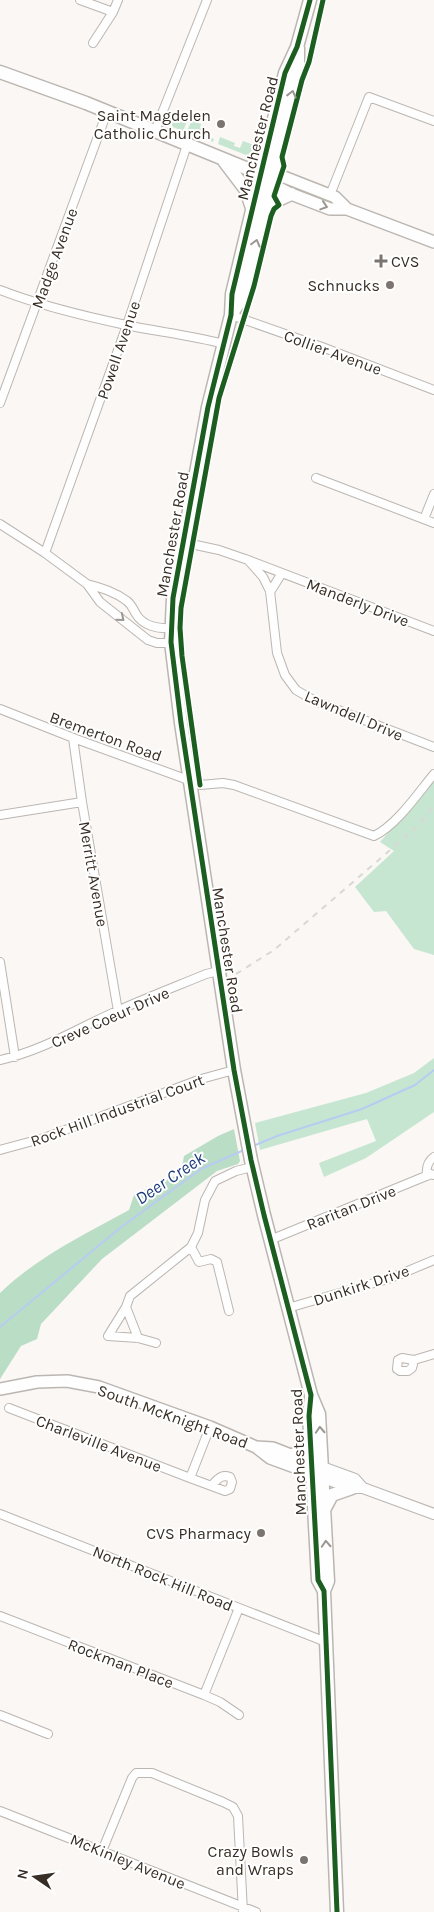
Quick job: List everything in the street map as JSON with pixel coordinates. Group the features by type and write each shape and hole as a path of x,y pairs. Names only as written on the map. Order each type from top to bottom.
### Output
{"main road":[{"name":"Manchester Road","path":"310,0 298,47 298,68 268,178 232,294 231,315 208,407 182,542 174,588 171,644 218,971 251,1163 288,1308 319,1414 317,1470 318,1580 324,1592"},
{"path":"0,72 107,112 268,178 291,194 330,209 347,209 434,242"},
{"path":"222,159 246,190 257,213 291,194"},
{"path":"268,178 284,177 330,195 335,197 347,209"},
{"name":"South McKnight Road","path":"0,1389 37,1382 67,1381 99,1387 210,1427 256,1447 270,1458 317,1470"},
{"name":"Manchester Road","path":"312,1395 309,1416 310,1442 324,1508 328,1580 324,1592 337,1912"},
{"path":"292,1455 303,1452 310,1442"},
{"name":"South McKnight Road","path":"256,1447 274,1448 292,1455 317,1470"},
{"path":"324,1508 332,1495 357,1488"}],"street":[{"path":"80,0 113,12"},
{"path":"93,43 113,12 118,0"},
{"path":"155,131 206,0"},
{"path":"330,195 369,97 434,121"},
{"name":"Madge Avenue","path":"0,403 107,112"},
{"name":"Powell Avenue","path":"45,553 127,325 187,145"},
{"path":"0,290 37,304 127,325 177,333 224,344"},
{"name":"Collier Avenue","path":"231,315 322,347 434,390"},
{"path":"316,478 434,523"},
{"path":"424,519 434,494"},
{"path":"0,524 45,553 87,584 100,602 148,640 171,644"},
{"name":"Manderly Drive","path":"182,542 219,550 248,560 434,631"},
{"name":"Lawndell Drive","path":"248,560 263,577 270,592 277,653 285,675 296,690 315,701 434,748"},
{"path":"270,592 282,573"},
{"path":"87,584 106,589 118,595 132,606 138,617 150,625 158,628 171,628"},
{"name":"Bremerton Road","path":"0,709 200,786 223,783 234,785 374,836 397,817 434,774"},
{"name":"Merritt Avenue","path":"73,738 82,802 118,1010"},
{"path":"0,815 82,802"},
{"path":"0,962 15,1057"},
{"name":"Creve Coeur Drive","path":"0,1060 15,1057 45,1046 118,1010 206,974 218,971"},
{"name":"Rock Hill Industrial Court","path":"0,1150 44,1138 201,1079 234,1070"},
{"path":"431,1175 426,1168 434,1157"},
{"path":"156,1343 138,1338 108,1336 126,1308 130,1296 190,1247 198,1233 205,1200 215,1181 251,1163"},
{"name":"Raritan Drive","path":"270,1240 431,1175"},
{"path":"190,1247 199,1262 211,1259 217,1262 229,1311"},
{"name":"Dunkirk Drive","path":"288,1308 382,1281 434,1260"},
{"path":"126,1308 138,1338"},
{"path":"414,1360 434,1354"},
{"name":"Charleville Avenue","path":"9,1408 212,1485"},
{"path":"190,1478 210,1427"},
{"path":"317,1470 357,1488 434,1514"},
{"name":"North Rock Hill Road","path":"0,1514 326,1642"},
{"path":"204,1695 239,1608"},
{"name":"Rockman Place","path":"0,1616 204,1695 220,1702 239,1715"},
{"path":"0,1715 48,1734"},
{"path":"102,1851 132,1778 136,1773 144,1772 161,1776 224,1802 234,1807 238,1816 244,1910"},
{"name":"McKinley Avenue","path":"0,1811 244,1910 256,1912"}],"green space":[{"path":"171,112 188,119 183,131 173,127 169,119"},
{"path":"192,121 201,124 200,128 205,130 204,134 214,139 213,142 186,132"},
{"path":"220,137 235,143 234,146 240,148 243,141 257,146 256,150 246,155 218,144"},
{"path":"434,780 434,955 414,949 386,911 374,912 355,887 394,851 380,842"},
{"path":"434,1058 434,1112 366,1158 324,1177 319,1163 376,1141 367,1119 260,1150 255,1123 366,1093 414,1073"},
{"path":"234,1129 240,1161 238,1164 217,1171 102,1259 41,1324 37,1339 21,1346 0,1379 0,1293 29,1268 129,1210 134,1195 181,1173 184,1156"}],"waterway":[{"name":"Deer Creek","path":"253,1146 277,1136 362,1109 415,1085 434,1070"},
{"name":"Deer Creek","path":"0,1327 120,1228 201,1169 244,1150"}],"railway":[{"path":"236,974 274,950 417,827 434,806"}],"cycle path":[{"path":"310,0 297,47 285,73 232,294 231,315 208,407 173,598 171,642 181,723 234,1070 251,1160 264,1215 311,1395 309,1416 318,1580 324,1591 337,1912"},
{"path":"200,785 182,656 181,608 219,398 254,286 271,216 274,209 279,205 274,196 284,166 282,157 302,80 309,62 323,0"}],"place":[{"name":"Saint Magdelen Catholic Church","path":"221,124"},
{"name":"CVS","path":"381,261"},
{"name":"Schnucks","path":"390,285"},
{"name":"CVS Pharmacy","path":"261,1533"},
{"name":"Crazy Bowls and Wraps","path":"304,1860"}]}
